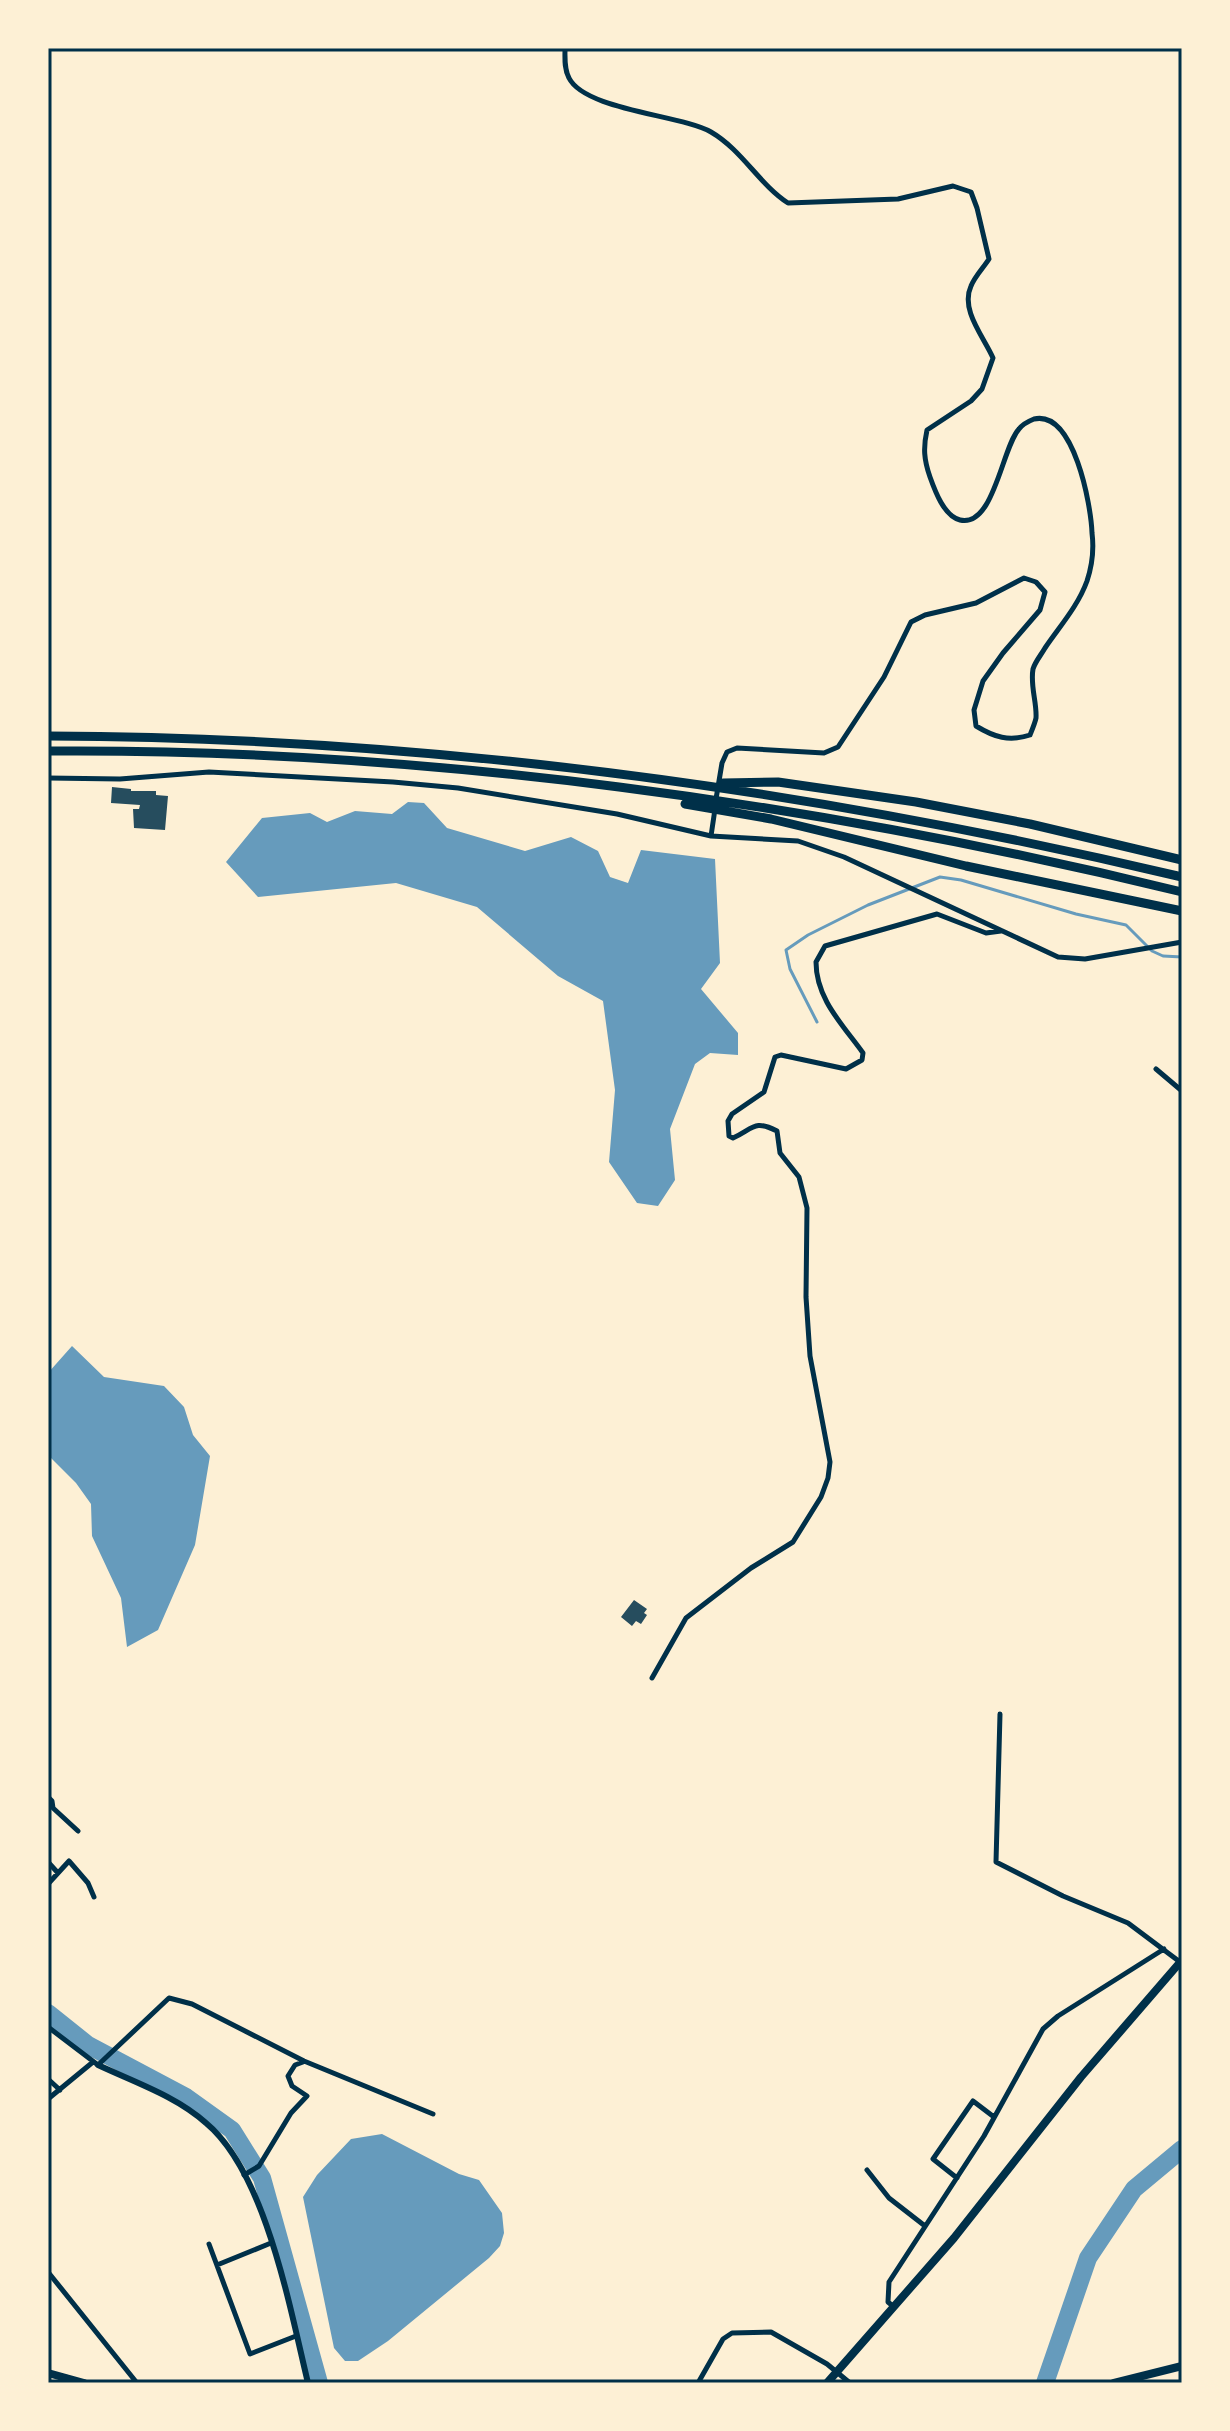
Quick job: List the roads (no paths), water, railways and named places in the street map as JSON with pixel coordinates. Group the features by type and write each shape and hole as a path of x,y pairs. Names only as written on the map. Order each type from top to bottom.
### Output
{"highway":[{"path":"48,736 237,740 384,749 695,783 845,806 1182,877"},
{"path":"48,751 218,754 383,764 564,782 842,822 1126,878 1182,892"},
{"path":"564,782 771,819 966,866 1182,911"},
{"path":"695,783 778,782 916,802 1030,824 1182,860"},
{"path":"827,2383 954,2238 1081,2077 1181,1961"},
{"path":"1114,2383 1182,2366"},
{"path":"48,2373 79,2382"}],"street":[{"path":"565,48 570,81 580,91 648,115 709,131 726,143 774,194 788,203 898,199 953,186 971,192 989,259 971,286 968,300 973,320 993,358 982,389 971,401 927,430 924,459 933,486 948,513 956,519 967,521 978,516 1017,430 1033,419 1044,418 1056,423 1068,439 1086,490 1092,533 1088,577 1079,600 1033,666 1036,718 1030,735 1015,740 992,736 976,726 974,710 983,681 1040,610 1045,592 1036,582 1024,578 976,603 925,615 911,622 884,677 838,747 824,753 737,748 727,752 722,763 711,832"},
{"path":"48,778 120,779 209,772 458,788 711,832 798,841 844,857 1058,957 1085,959 1182,942"},
{"path":"652,1678 686,1618 751,1568 793,1542 821,1497 828,1478 830,1462 810,1356 806,1297 807,1208 803,1188 780,1153 777,1131 766,1125 756,1125 733,1138 729,1136 728,1129 732,1114 764,1092 775,1057 781,1055 846,1069 862,1060 863,1053 833,1016 823,995 816,962 825,946 937,914 986,933 1001,931"},
{"path":"1156,1069 1182,1091"},
{"path":"1000,1714 996,1862 1063,1896 1128,1923 1181,1961"},
{"path":"48,1797 53,1808 78,1831"},
{"path":"48,1884 69,1861 88,1883 94,1897"},
{"path":"48,1862 58,1874"},
{"path":"894,2307 888,2302 889,2282 957,2178 1043,2029 1164,1949"},
{"path":"48,2099 96,2063 169,1998 192,2004 304,2061 433,2114"},
{"path":"48,2027 96,2063 186,2107 209,2124 228,2147 244,2175 271,2243 308,2383"},
{"path":"244,2175 259,2166 291,2113 307,2096 292,2086 288,2076 295,2065 304,2061"},
{"path":"48,2079 60,2090"},
{"path":"957,2178 933,2159 973,2101 994,2117"},
{"path":"867,2170 889,2198 925,2226"},
{"path":"217,2265 271,2243"},
{"path":"209,2244 250,2354 296,2336"},
{"path":"48,2272 137,2383"},
{"path":"698,2383 723,2339 732,2333 747,2332 771,2332 827,2364 850,2383"}],"water":[{"path":"408,802 424,803 447,828 525,851 571,837 598,851 610,877 628,883 641,850 715,859 720,963 701,989 738,1033 738,1055 710,1053 695,1064 670,1129 675,1180 658,1206 637,1203 609,1162 615,1090 603,1001 558,976 477,907 396,883 258,897 226,862 262,818 310,813 327,822 355,811 392,814"},
{"path":"72,1346 104,1377 164,1386 184,1407 193,1435 210,1456 195,1545 158,1630 127,1647 121,1598 92,1536 91,1504 76,1483 48,1455 48,1373"},
{"path":"382,2134 459,2174 479,2180 502,2213 504,2233 500,2246 489,2258 388,2341 358,2361 345,2361 334,2348 303,2197 317,2175 351,2139"}],"waterway":[{"path":"817,1022 790,969 786,950 808,935 868,905 940,877 1126,925 1152,951 1163,956 1182,957"},
{"path":"48,2013 88,2045 186,2097 232,2130 262,2178 319,2383"},
{"path":"1045,2383 1088,2258 1134,2189 1182,2149"}]}
